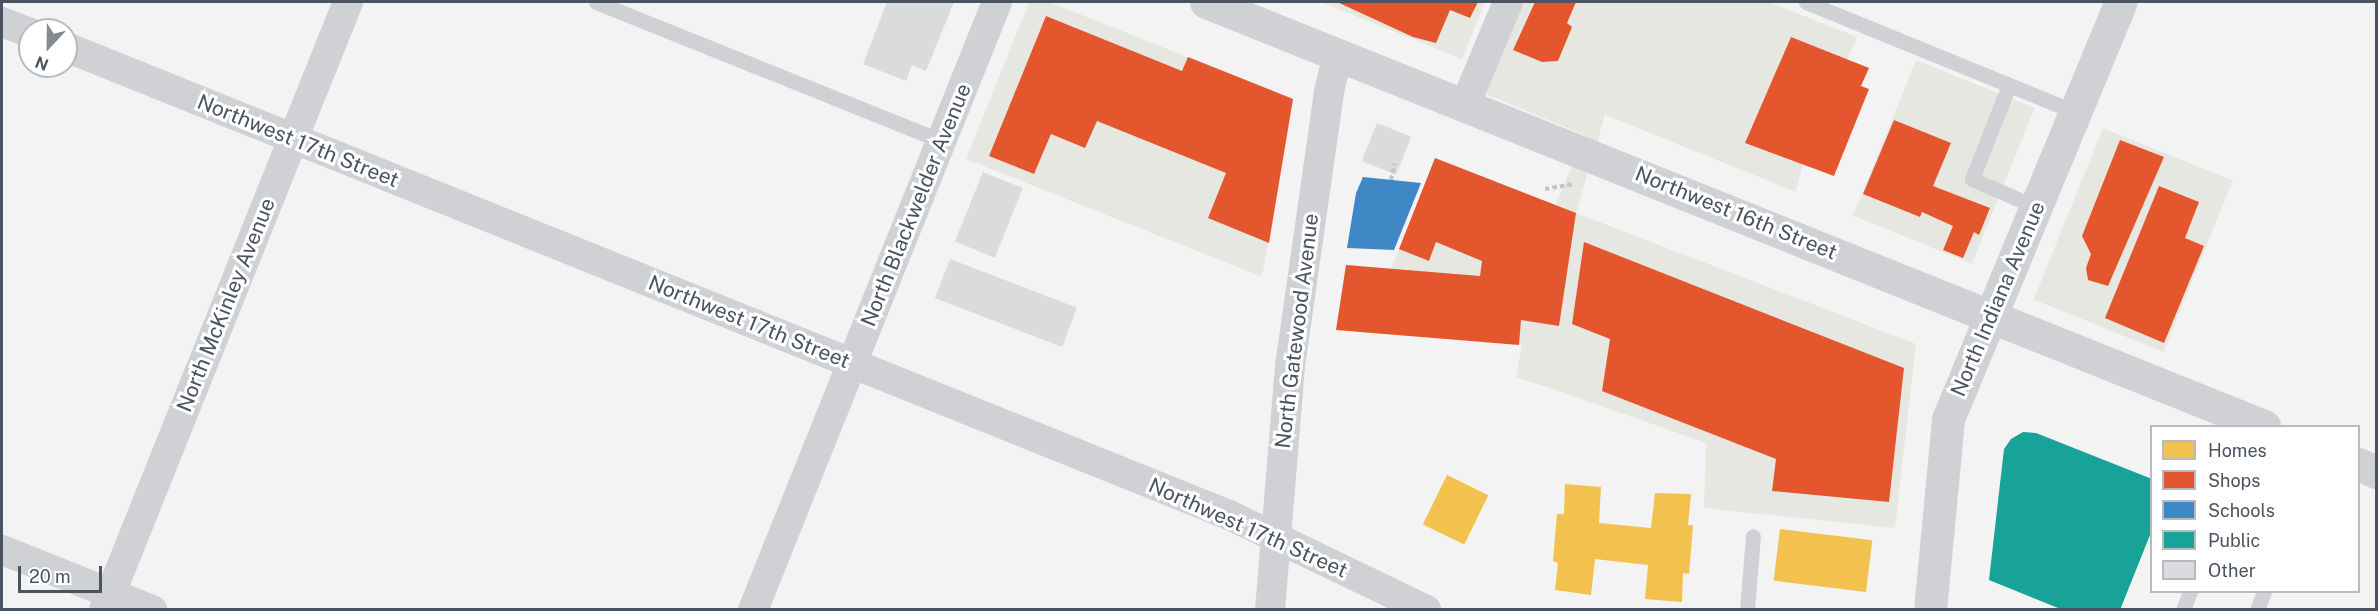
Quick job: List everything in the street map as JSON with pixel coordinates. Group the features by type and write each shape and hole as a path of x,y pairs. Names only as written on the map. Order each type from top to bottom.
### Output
{"street":[{"name":"North McKinley Avenue","path":"107,601 348,2"},
{"name":"North Blackwelder Avenue","path":"753,609 997,2"},
{"name":"Northwest 16th Street","path":"1209,2 2261,425"},
{"path":"1465,105 1508,2"},
{"name":"North Indiana Avenue","path":"1930,609 1948,419 2121,2"},
{"path":"2,22 18,28"},
{"name":"Northwest 17th Street","path":"78,52 1229,515 1426,609"},
{"name":"North Gatewood Avenue","path":"1270,609 1281,460 1301,281 1329,92 1338,54"},
{"path":"2360,465 2376,472"},
{"path":"2,549 107,601 152,609"}],"lane":[{"path":"596,2 941,141"},
{"path":"1806,2 2075,112"},
{"path":"2009,85 1972,179 2036,207"},
{"path":"1747,609 1753,536"},
{"path":"2183,609 2189,593"},
{"path":"2257,609 2263,593"}],"path":[{"path":"1391,180 1395,163"},
{"path":"1545,189 1580,183"}],"shaded area":[{"path":"1029,2 1049,2 1293,99 1262,277 966,159"},
{"path":"1321,2 1485,2 1462,59"},
{"path":"1524,2 1769,2 1857,37 1802,167 1796,192 1605,115 1576,213 1916,344 1895,528 1704,508 1706,443 1516,378 1522,345 1336,330 1346,265 1391,269 1435,158 1556,205 1584,135 1486,94"},
{"path":"1916,60 2035,108 1972,264 1853,216"},
{"path":"2103,128 2233,180 2164,352 2034,300"}],"building: Homes":[{"path":"1447,475 1488,495 1464,545 1423,524"},
{"path":"1565,484 1601,487 1599,523 1651,528 1655,493 1691,494 1688,525 1693,525 1689,574 1683,573 1682,602 1645,599 1648,565 1595,559 1591,595 1555,590 1558,563 1553,561 1557,514 1564,514"},
{"path":"1780,529 1872,540 1866,592 1774,581"}],"building: Shops":[{"path":"1337,2 1478,2 1470,18 1450,10 1436,43 1413,37"},
{"path":"1535,2 1576,2 1567,23 1572,27 1558,61 1542,62 1513,50"},
{"path":"1046,16 1182,71 1188,57 1293,99 1269,243 1208,218 1226,173 1097,121 1085,148 1051,134 1034,174 989,156"},
{"path":"1791,37 1869,68 1861,86 1869,89 1834,176 1745,143"},
{"path":"1894,120 1951,143 1933,186 1990,208 1979,235 1974,232 1963,258 1943,250 1953,226 1922,212 1920,217 1863,194"},
{"path":"2120,140 2164,157 2108,286 2088,280 2086,268 2091,254 2082,236"},
{"path":"1435,158 1576,213 1559,326 1521,320 1519,345 1336,330 1346,265 1480,276 1482,261 1436,242 1429,261 1399,249"},
{"path":"2159,186 2199,202 2185,238 2204,246 2164,343 2105,318"},
{"path":"1584,242 1904,368 1889,502 1772,491 1776,459 1602,391 1610,339 1572,324"}],"building: Schools":[{"path":"1363,177 1421,183 1394,250 1347,248 1356,193"}],"building: Public":[{"path":"2023,432 2036,433 2150,478 2150,535 2120,610 2063,610 1989,580 2004,449 2011,439"}],"building: Other":[{"path":"887,2 954,2 926,71 912,65 906,81 863,64"},
{"path":"1377,123 1411,137 1396,175 1362,161"},
{"path":"983,172 1023,188 995,258 955,242"},
{"path":"950,259 1077,308 1062,347 935,298"}]}
